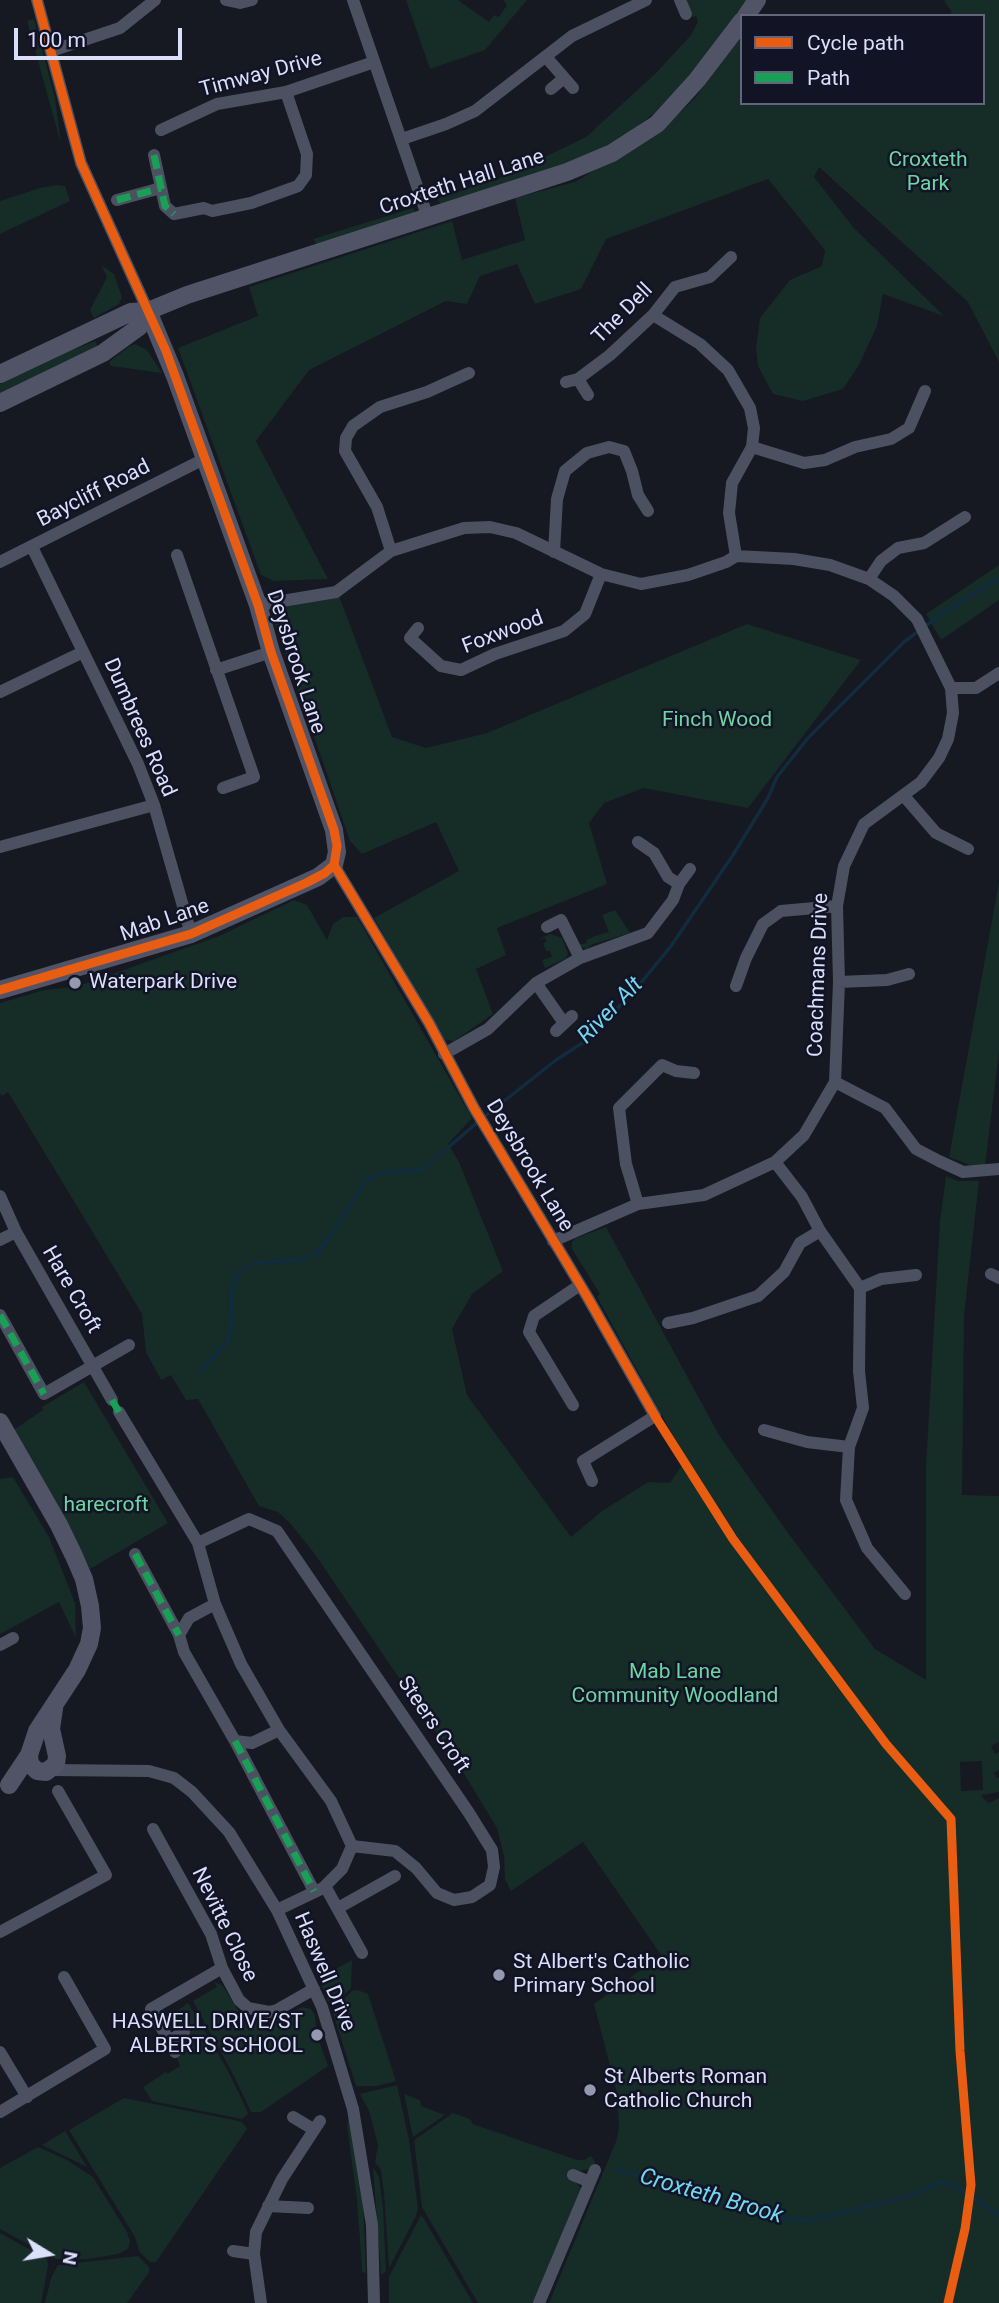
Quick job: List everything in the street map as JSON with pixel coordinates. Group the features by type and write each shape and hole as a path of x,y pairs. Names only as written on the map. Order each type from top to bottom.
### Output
{"street":[{"name":"Deysbrook Lane","path":"37,0 81,163 166,351 258,605 271,652 334,830 337,846 334,864 429,1023 488,1132 589,1298 655,1416 583,1461 592,1481"},
{"path":"51,51 120,28 155,0"},
{"path":"226,0 240,3 252,0"},
{"path":"353,0 428,218"},
{"path":"402,139 475,111 582,30 646,0"},
{"path":"680,0 686,14"},
{"name":"Croxteth Hall Lane","path":"0,374 131,312 148,311 187,295 567,172 612,153 657,124 740,24"},
{"path":"546,57 573,88"},
{"name":"Timway Drive","path":"161,130 217,104 286,92 374,62"},
{"path":"551,89 564,78"},
{"path":"154,155 165,206 174,214 204,208 212,211 251,203 298,186 303,182 307,169 307,155 286,92"},
{"path":"117,200 161,188"},
{"name":"The Dell","path":"588,395 571,380 610,355 653,315 675,287 710,277 731,257"},
{"path":"0,403 103,353 139,327 148,311"},
{"path":"653,315 700,344 728,370 750,408 754,428 752,447 732,483 729,513 736,556"},
{"path":"94,329 107,338 103,353"},
{"path":"391,551 377,507 345,451 346,438 353,426 380,407 427,392 469,373"},
{"path":"752,447 804,463 825,460 855,447 891,439 909,428 925,391"},
{"path":"554,552 557,499 565,471 587,453 609,447 624,451 638,495 648,511"},
{"name":"Baycliff Road","path":"0,562 206,458"},
{"path":"869,579 881,561 898,548 924,543 965,517"},
{"name":"Coachmans Drive","path":"258,605 336,592 391,551 464,528 490,527 516,533 601,574 641,584 688,575 736,556 794,559 830,565 869,579 894,596 919,622 951,688 953,713 948,739 939,758 921,782 864,824 844,866 837,906 839,982 835,1082 804,1135 775,1163 704,1195 638,1204 553,1241"},
{"name":"Dumbrees Road","path":"33,547 138,764 154,805 191,934"},
{"path":"177,555 254,777 223,788"},
{"name":"Foxwood","path":"418,628 410,638 441,666 461,670 495,654 564,631 585,614 601,574"},
{"path":"0,692 83,652"},
{"path":"216,670 271,652"},
{"path":"951,688 976,688 999,673"},
{"path":"904,796 936,833 968,849"},
{"path":"0,847 154,805"},
{"path":"638,843 654,853 668,877 679,884"},
{"name":"Mab Lane","path":"0,990 191,934 306,883 325,873 334,864"},
{"path":"444,1054 488,1029 536,983 580,958 648,933 673,900 679,884 690,869"},
{"path":"736,986 763,924 781,911 837,906"},
{"path":"547,926 561,920 580,958"},
{"path":"839,982 887,980 909,974"},
{"path":"536,983 564,1023"},
{"path":"638,1204 625,1164 619,1108 662,1065 676,1071 694,1073"},
{"path":"835,1082 885,1108 916,1149 963,1172 999,1169"},
{"path":"775,1163 802,1197 820,1231 860,1288 859,1371 863,1408 849,1447 846,1500 867,1548 905,1594"},
{"name":"Hare Croft","path":"0,1196 16,1232 112,1400"},
{"path":"668,1323 693,1318 758,1296 784,1272 800,1243 820,1231"},
{"path":"0,1240 16,1232"},
{"path":"860,1288 881,1279 916,1275"},
{"path":"573,1405 529,1332 534,1316 580,1285"},
{"path":"0,1315 44,1394 129,1345"},
{"path":"119,1412 198,1543 215,1604 242,1664 279,1730 331,1801 352,1846 342,1869 319,1889 277,1910"},
{"path":"0,1422 59,1525 84,1580 92,1628 89,1644 77,1670 37,1731 30,1752 4,1788"},
{"path":"764,1430 807,1442 849,1447"},
{"name":"Steers Croft","path":"198,1543 248,1519 277,1531 469,1813 492,1850 494,1867 490,1885 472,1898 454,1900 437,1893 416,1868 395,1851 352,1846"},
{"path":"135,1554 179,1635 184,1652 234,1741 319,1889 338,1908 362,1953"},
{"path":"179,1635 189,1618 215,1604"},
{"path":"0,1645 13,1637"},
{"path":"4,1788 48,1771 57,1760 51,1728 55,1706"},
{"path":"234,1741 252,1744 279,1730"},
{"path":"30,1752 43,1744 86,1771"},
{"path":"30,1752 33,1768 48,1771"},
{"name":"Haswell Drive","path":"48,1771 158,1772 174,1778 191,1791 229,1832 277,1910 314,1989 340,2062 361,2147 372,2225 373,2303"},
{"path":"0,1932 106,1875 58,1791"},
{"name":"Nevitte Close","path":"153,1829 211,1934 222,1968 239,2000 248,2008 259,2012 277,2010 314,1989"},
{"path":"338,1908 395,1876"},
{"path":"184,2032 172,2046 151,2008 222,1968"},
{"path":"0,2112 106,2049 64,1977"},
{"path":"0,2052 27,2097"},
{"path":"261,2303 254,2254 256,2232 316,2125 293,2117"},
{"path":"540,2303 593,2176 573,2175"},
{"path":"268,2207 308,2208"},
{"path":"233,2251 254,2254"}],"green space":[{"path":"406,0 458,0 489,22 494,15 499,17 507,5 503,0 527,0 485,50 430,69"},
{"path":"686,0 747,0 695,72 652,115 614,144 591,156 440,203 437,199 503,177 586,137 655,74 691,35 698,22"},
{"name":"Croxteth Park","path":"999,0 999,362 968,302 819,167 814,177 853,227 944,316 883,294 877,326 859,365 843,389 803,401 773,394 758,366 756,348 760,318 790,280 822,266 825,250 768,179 606,239 581,289 535,304 517,264 480,276 467,304 446,301 309,370 256,441 328,579 274,581 261,575 178,348 258,316 249,287 452,221 462,260 525,240 515,198 575,182 661,130 695,98 740,37 740,105 985,105 985,14 950,14 952,12 944,1"},
{"path":"34,19 55,98 61,144 27,21"},
{"path":"57,185 65,186 70,201 0,234 0,201"},
{"path":"413,208 415,212 317,245 313,239"},
{"path":"101,265 114,274 122,297 119,304 94,318 90,310 107,277"},
{"path":"96,341 97,346 87,355 0,397 0,384"},
{"path":"135,344 147,350 162,373 111,366 109,362"},
{"path":"999,565 999,600 941,640 926,614"},
{"name":"Finch Wood","path":"339,596 392,737 426,748 487,733 747,624 861,660 748,808 644,788 604,803 589,823 607,884 497,928 506,955 476,969 493,1014 454,1041 443,1039 374,918 459,871 436,822 362,854 350,841 273,617 278,607"},
{"path":"999,882 999,1052 985,1166 970,1165 949,1157"},
{"name":"Mab Lane Community Woodland","path":"294,900 307,905 327,940 333,924 343,917 357,917 472,1118 448,1144 459,1162 503,1271 472,1294 452,1329 467,1395 571,1537 602,1511 648,1482 670,1483 687,1461 597,1297 600,1294 572,1249 572,1242 576,1238 606,1227 719,1435 788,1533 875,1649 926,1680 926,1466 940,1221 946,1176 957,1181 979,1181 964,1315 962,1495 999,1496 999,1742 991,1746 995,1754 999,1752 999,1770 994,1773 999,1778 999,1792 982,1797 989,1803 999,1798 999,2303 549,2303 617,2139 619,2126 617,2093 594,2004 661,1955 583,1842 511,1891 505,1879 504,1856 497,1828 463,1772 314,1553 278,1512 259,1506 198,1399 186,1400 171,1375 161,1380 146,1352 142,1314 8,1092 2,1096 0,1093 0,1003 44,990 87,983 219,936","holes":["982,1761 983,1790 961,1791 960,1762"]},
{"path":"615,910 630,933 593,944 586,949 577,945 609,932 602,915"},
{"path":"550,934 562,938 568,954 565,959 545,968 542,960 552,957 543,943 547,942 545,938 536,941"},
{"name":"harecroft","path":"84,1382 168,1523 90,1569 12,1431 43,1410 42,1407"},
{"path":"13,1477 49,1537 75,1603 76,1638 59,1602 0,1634 0,1479"},
{"path":"352,1960 351,1988 334,2006 332,2000 328,2002 319,1978"},
{"path":"214,1982 222,1985 238,2010 254,2019 271,2021 302,2007 311,2009 315,2015 317,2035 328,2066 261,2112 251,2112 193,2001 217,1987"},
{"path":"352,1991 368,1994 396,2081 377,2086 356,2086 332,2010"},
{"path":"188,2003 227,2069 247,2110 248,2114 242,2119 152,2101 143,2087 180,2066 176,2055 182,2051 182,2042 191,2035 186,2027 178,2030 170,2028 165,2019"},
{"path":"397,2085 409,2140 418,2208 389,2268 384,2192 381,2170 375,2162 378,2145 369,2111 360,2094"},
{"path":"404,2094 420,2100 421,2106 445,2115 413,2137"},
{"path":"124,2098 242,2122 247,2129 156,2262 150,2262 139,2251 135,2237 69,2130"},
{"path":"453,2113 470,2119 473,2124 577,2160 591,2156 595,2162 589,2169 579,2171 575,2181 581,2189 537,2303 478,2303 422,2207 414,2140"},
{"path":"349,2117 363,2200 366,2273 362,2272 357,2200 347,2125"},
{"path":"65,2131 87,2167 42,2145"},
{"path":"38,2147 67,2160 93,2177 127,2232 130,2241 128,2249 118,2254 88,2259 56,2259 0,2229 0,2168"},
{"path":"373,2167 379,2177 383,2208 386,2271 383,2274 381,2274"},
{"path":"421,2215 473,2303 389,2303 389,2277"},
{"path":"0,2233 47,2259 41,2303 0,2303"},
{"path":"138,2256 150,2271 127,2303 45,2303 51,2278 58,2265"}],"waterway":[{"name":"River Alt","path":"484,1117 556,1060 587,1040 636,989 671,946 733,855 768,798 777,777 808,738 904,642 944,612 999,578"},
{"name":"River Alt","path":"200,1372 228,1341 232,1318 231,1290 239,1272 255,1263 300,1260 317,1252 330,1237 365,1181 380,1173 423,1169 478,1122"},
{"name":"Croxteth Brook","path":"618,2170 771,2218 811,2220 907,2197 940,2182 954,2185 999,2215"}],"marked path":[{"path":"154,155 165,206 174,214"},
{"path":"117,200 161,188"},
{"path":"0,1315 44,1394"},
{"path":"112,1400 119,1412"},
{"path":"135,1554 179,1635"},
{"path":"235,1741 314,1891"}],"cycle path":[{"path":"37,0 81,163 166,351 258,605 271,652 334,830 337,846 334,865 429,1023 474,1108 655,1416 733,1539 886,1744 951,1819 960,2051 971,2185 965,2229 948,2303"},
{"path":"0,990 191,934 306,883 334,865"}],"place":[{"name":"Waterpark Drive","path":"75,983"},
{"name":"St Albert's Catholic Primary School","path":"499,1975"},
{"name":"HASWELL DRIVE/ST ALBERTS SCHOOL","path":"317,2035"},
{"name":"St Alberts Roman Catholic Church","path":"590,2090"}]}
